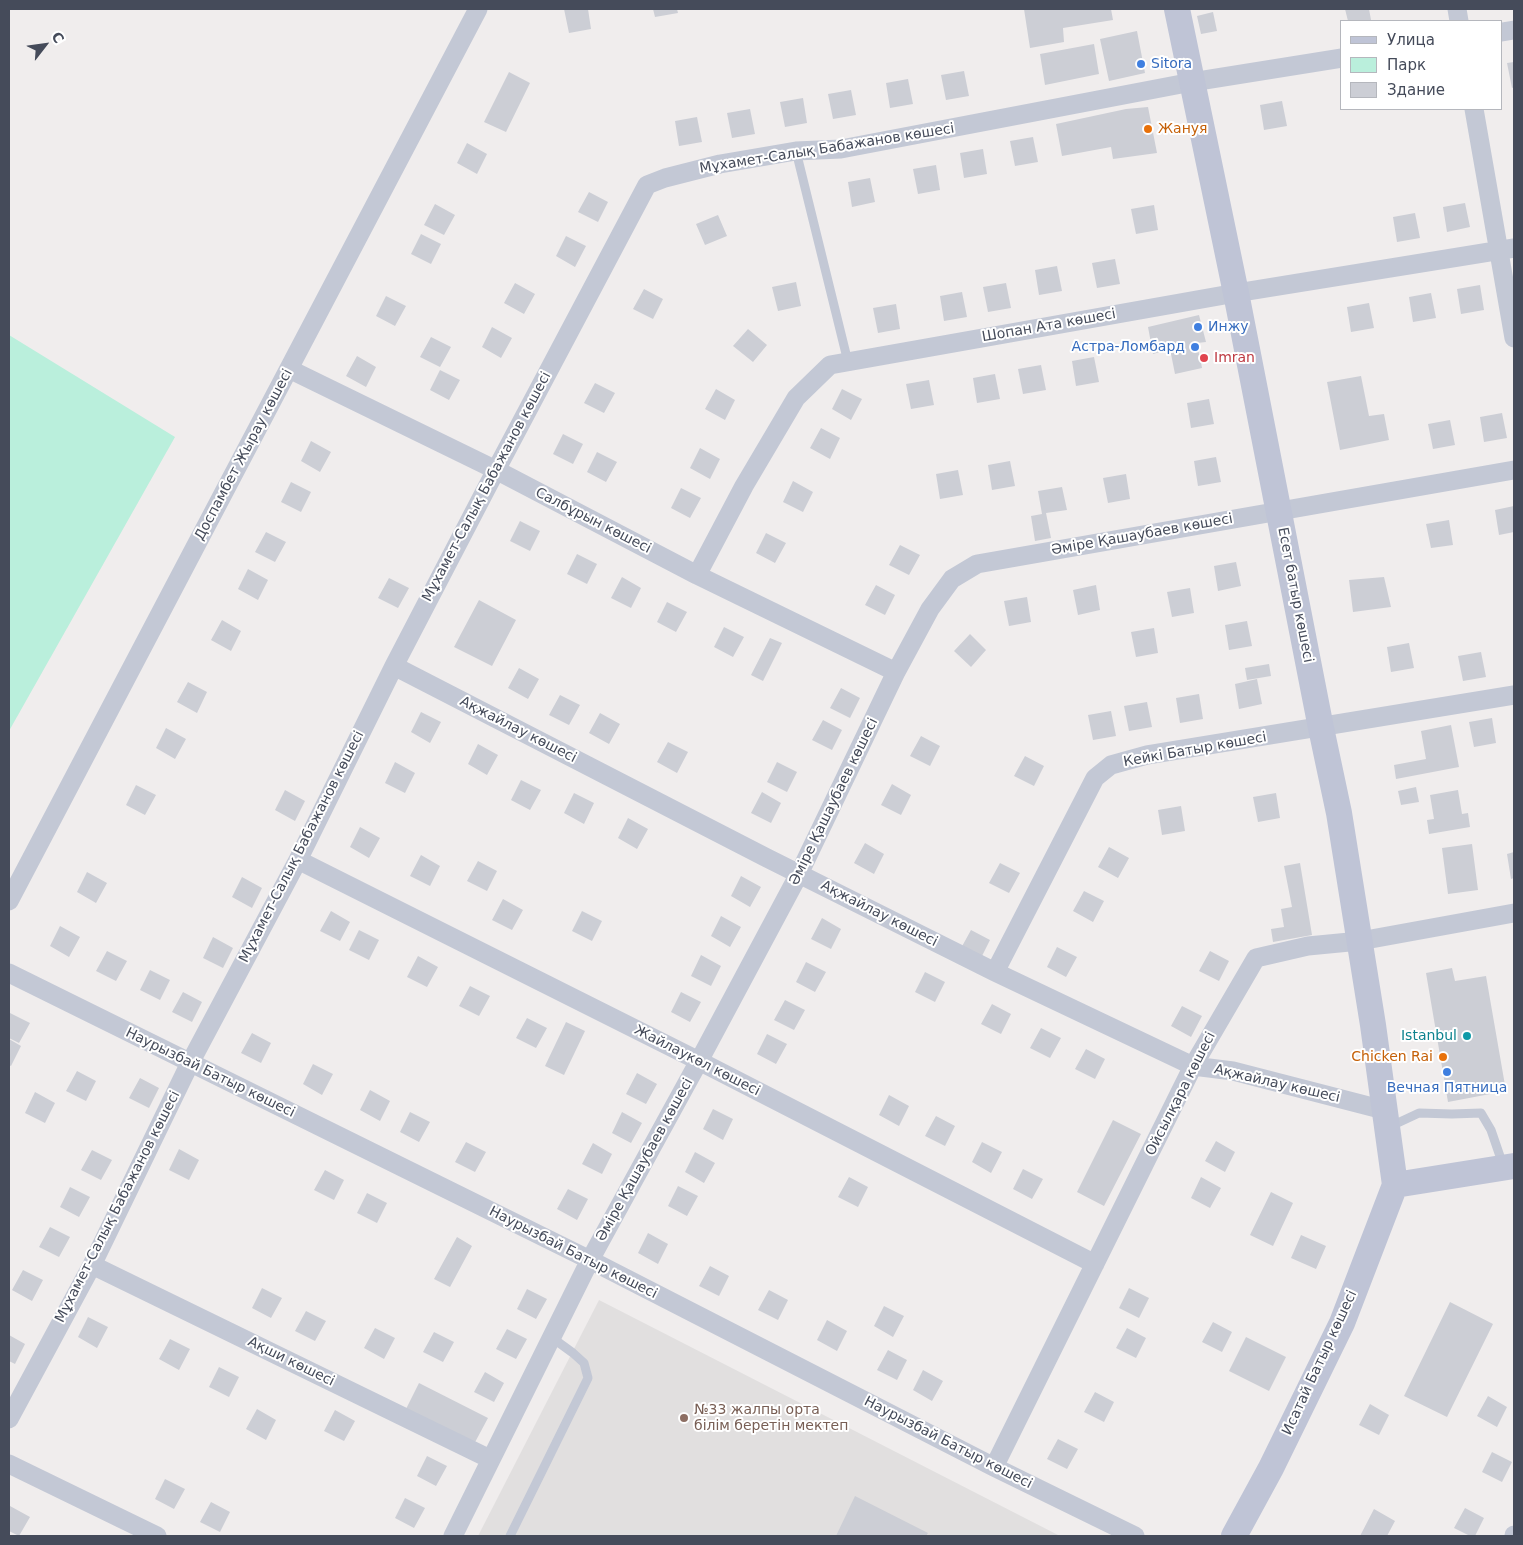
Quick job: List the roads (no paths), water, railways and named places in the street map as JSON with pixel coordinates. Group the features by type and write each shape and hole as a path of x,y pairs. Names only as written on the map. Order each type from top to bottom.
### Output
{"street":[{"name":"Доспамбет Жырау көшесі","path":"9,901 478,9"},
{"name":"Есет батыр көшесі","path":"1177,9 1236,293 1339,812 1373,1025 1395,1185"},
{"name":"Мұхамет-Салық Бабажанов көшесі","path":"9,1419 92,1265 190,1063 298,860 394,666 647,185 665,178 720,164 796,151 841,149 1192,82 1340,58"},
{"path":"1474,110 1506,250 1514,338"},
{"name":"Шопан Ата көшесі","path":"698,574 744,486 796,398 830,365 1236,293 1506,250"},
{"name":"Салбұрын көшесі","path":"289,369 496,470 698,574 896,672"},
{"name":"Әміре Қашаубаев көшесі","path":"452,1536 590,1260 799,874 896,672 930,609 952,579 977,564 1514,470"},
{"name":"Ақжайлау көшесі","path":"394,666 994,972 1193,1066 1233,1070 1386,1119"},
{"name":"Кейкі Батыр көшесі","path":"994,972 1095,778 1111,765 1147,756 1514,695"},
{"name":"Жайлаукөл көшесі","path":"298,860 699,1061 1095,1264"},
{"name":"Ойсылқара көшесі","path":"994,1467 1193,1066 1256,958 1308,946 1360,941 1514,913"},
{"name":"Наурызбай Батыр көшесі","path":"9,974 590,1260 994,1467 1135,1536"},
{"path":"1395,1185 1509,1167"},
{"name":"Исатай Батыр көшесі","path":"1234,1536 1271,1468 1342,1323 1395,1185"},
{"name":"Ақши көшесі","path":"92,1265 490,1459"},
{"path":"9,1464 157,1536"}],"lane":[{"path":"796,151 848,362"},
{"path":"1386,1119 1419,1113 1481,1114 1492,1130 1500,1154 1509,1167"},
{"path":"510,1536 588,1378 584,1363 552,1337"}],"place":[{"name":"Sitora","path":"1141,64"},
{"name":"Жануя","path":"1148,129"},
{"name":"Инжу","path":"1198,327"},
{"name":"Астра-Ломбард","path":"1195,347"},
{"name":"Imran","path":"1204,358"},
{"name":"Istanbul","path":"1467,1036"},
{"name":"Chicken Rai","path":"1443,1057"},
{"name":"Вечная Пятница","path":"1447,1072"},
{"name":"№33 жалпы орта білім беретін мектеп","path":"684,1418"}]}
